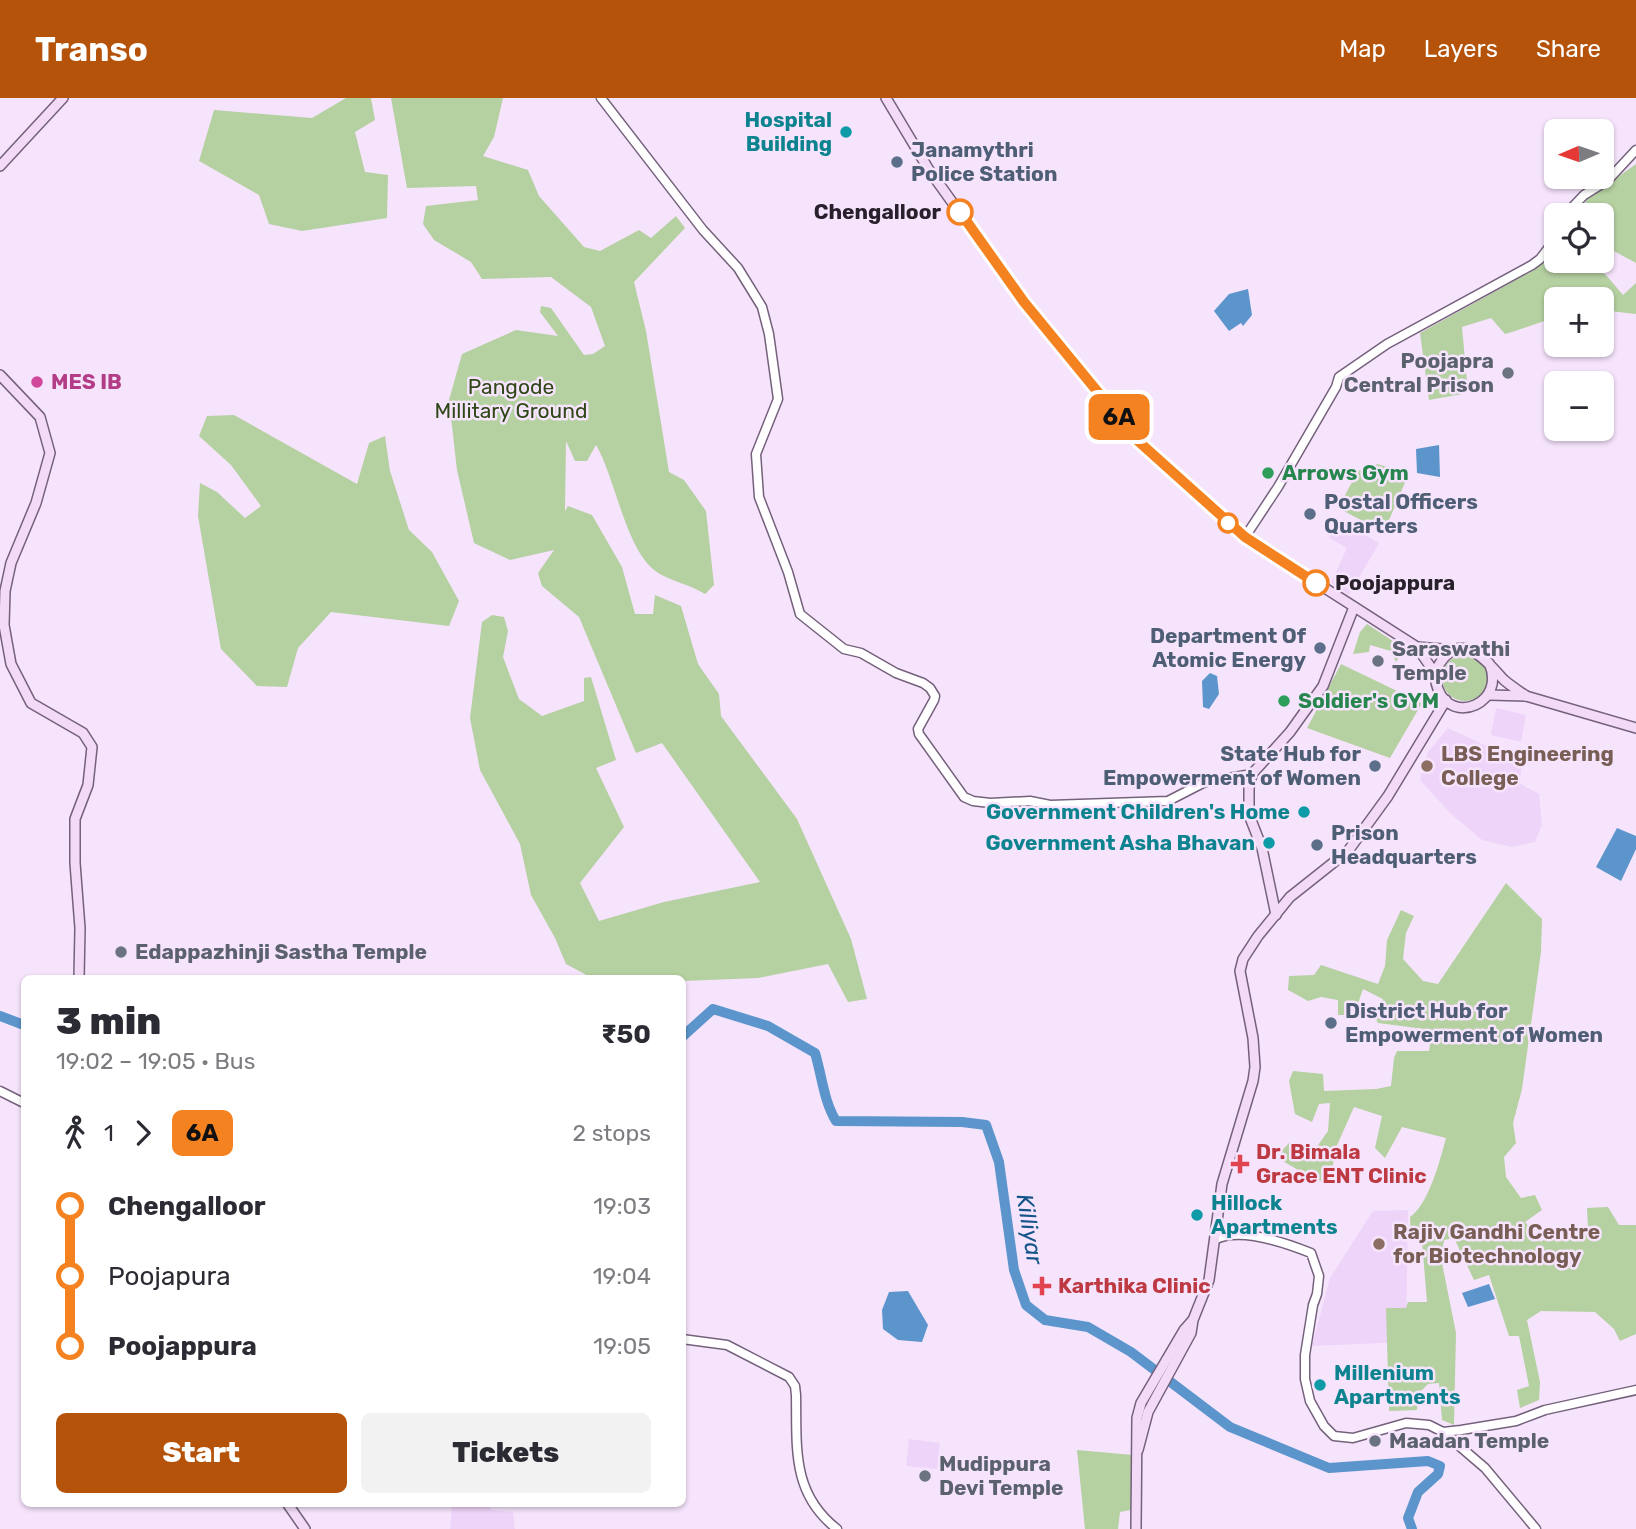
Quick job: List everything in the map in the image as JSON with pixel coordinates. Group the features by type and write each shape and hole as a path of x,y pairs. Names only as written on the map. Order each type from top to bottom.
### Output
{"main road":[{"path":"0,166 63,98"},
{"path":"886,98 929,170 1024,302 1138,441 1245,537 1417,647 1436,675 1439,692 1446,700 1459,707 1468,708 1483,701 1489,695 1494,679 1489,663"},
{"path":"0,375 40,417 50,453 36,503 11,563 5,591 4,625 11,664 32,703 83,733 92,747 88,785 75,819 80,928 79,975"},
{"path":"1276,915 1262,848 1249,815 1252,774 1290,732 1323,686 1354,607"},
{"path":"1417,647 1475,651 1526,696"},
{"path":"1436,675 1443,660 1456,650"},
{"path":"1489,695 1505,693 1526,696 1636,728"},
{"path":"1136,1529 1136,1426 1141,1403 1191,1334 1193,1320 1209,1280 1222,1185 1255,1067 1253,1038 1240,971 1243,959 1290,897 1348,851 1388,796 1446,700"},
{"path":"1138,1450 1148,1412 1175,1357"},
{"path":"290,1507 305,1529"}],"street":[{"path":"601,98 703,230 738,268 762,307 769,334 778,399 770,413 756,453 759,496 788,572 800,614 845,649 862,653 896,673 930,688 935,696 934,701 918,729 919,734 964,797 990,803 1030,801 1050,805 1168,801 1205,782 1252,774"},
{"path":"1576,203 1608,180 1636,150"},
{"path":"1245,537 1278,487 1336,387 1339,377 1387,344 1532,265 1544,254"},
{"path":"0,1091 21,1102"},
{"path":"1216,1239 1226,1234 1236,1234 1287,1244 1311,1253 1318,1276 1305,1355 1306,1379 1310,1401 1329,1432 1344,1439 1406,1423 1429,1425 1443,1432 1485,1468 1536,1529"},
{"path":"686,1340 727,1345 789,1377 795,1386 796,1395 796,1453 807,1491 818,1514 837,1529"},
{"path":"1443,1432 1516,1421 1545,1410 1636,1390"}],"shaded area":[{"path":"1339,520 1379,543 1349,595 1331,583 1347,548 1329,538"},
{"path":"1496,708 1526,715 1521,742 1491,735"},
{"path":"1448,728 1523,763 1519,783 1539,794 1542,825 1535,842 1511,847 1482,840 1451,814 1420,780 1428,752"},
{"name":"Rajiv Gandhi Centre for Biotechnology","path":"1408,1210 1406,1342 1312,1346 1330,1278 1373,1211"},
{"path":"909,1439 940,1443 937,1469 906,1466"},
{"path":"452,1507 491,1507 491,1510 513,1512 515,1529 450,1529"}],"green space":[{"path":"346,98 371,98 375,120 355,132 365,172 388,175 387,218 302,231 269,224 259,195 199,161 214,110 312,118"},
{"name":"Pangode Millitary Ground","path":"391,98 503,98 494,137 483,156 528,170 539,196 584,247 600,251 639,230 651,238 676,216 685,228 634,282 646,331 669,472 684,480 706,511 714,585 705,594 660,574 648,564 630,534 596,445 587,461 575,461 566,441 565,511 568,506 592,515 622,567 635,614 653,614 655,595 681,606 698,664 719,694 721,716 797,819 851,939 867,999 848,1002 828,964 758,978 686,981 686,975 586,975 566,964 531,895 520,844 480,770 470,718 482,622 492,615 504,617 508,631 503,657 519,699 542,716 584,701 584,678 591,677 616,760 596,768 624,827 580,883 599,921 664,902 760,882 662,743 636,753 579,617 542,586 538,573 554,550 510,560 474,543 457,470 449,400 462,354 516,330 558,336 540,312 541,306 551,308 584,355 593,354 605,346 591,307 551,277 482,279 471,262 434,240 423,224 426,206 478,200 476,186 407,188"},
{"path":"1636,164 1636,263 1614,251 1614,203 1585,203 1601,189 1614,189 1614,180"},
{"path":"1544,263 1544,273 1603,273 1623,295 1636,283 1636,314 1614,311 1614,287 1544,287 1544,321 1505,334 1491,318 1462,327 1468,393 1429,400 1420,333"},
{"path":"234,415 357,484 369,443 385,436 390,471 409,530 432,552 459,601 449,626 331,612 298,648 287,687 257,686 221,649 198,516 200,483 217,492 245,518 261,506 231,465 199,436 207,416"},
{"path":"1377,464 1409,473 1384,532 1338,508 1358,471"},
{"path":"1367,624 1405,649 1396,662 1391,651 1370,645 1369,652 1353,654 1360,632"},
{"path":"1465,655 1474,656 1481,662 1487,669 1487,687 1481,694 1474,700 1465,701 1456,700 1449,694 1443,687 1442,678 1443,669 1449,662 1456,656"},
{"path":"1341,664 1422,703 1390,758 1307,728"},
{"path":"1506,883 1542,919 1541,952 1522,1089 1513,1123 1516,1143 1504,1157 1506,1177 1521,1198 1535,1195 1542,1210 1525,1222 1541,1242 1560,1228 1574,1234 1588,1230 1587,1208 1608,1207 1619,1225 1636,1225 1636,1334 1620,1341 1614,1329 1595,1312 1541,1311 1527,1320 1540,1382 1539,1400 1520,1408 1517,1390 1529,1386 1519,1336 1509,1336 1489,1275 1474,1280 1454,1238 1444,1240 1441,1258 1456,1333 1454,1425 1442,1420 1439,1383 1428,1384 1418,1394 1417,1410 1389,1411 1386,1308 1406,1308 1408,1302 1427,1302 1422,1241 1411,1236 1410,1217 1417,1211 1428,1192 1446,1138 1402,1127 1385,1158 1375,1148 1382,1116 1354,1107 1334,1152 1332,1180 1317,1181 1276,1157 1289,1143 1311,1155 1328,1131 1330,1103 1319,1104 1312,1122 1295,1114 1289,1081 1293,1071 1323,1074 1324,1091 1391,1086 1397,1051 1429,1051 1432,1030 1378,1023 1375,1017 1383,999 1363,989 1354,1015 1338,1015 1338,1000 1321,997 1308,1001 1288,990 1289,976 1314,975 1321,965 1378,984 1385,966 1387,940 1401,910 1414,916 1406,933 1403,959 1423,981 1438,984"},
{"path":"1077,1450 1133,1455 1131,1510 1120,1512 1118,1529 1085,1529"}],"water":[{"path":"1248,289 1252,315 1243,326 1241,323 1229,331 1214,311 1229,294"},
{"path":"1439,445 1440,477 1417,473 1416,449"},
{"path":"1210,673 1217,676 1219,694 1209,709 1203,707 1202,681"},
{"path":"1617,828 1636,836 1636,849 1621,881 1596,867"},
{"path":"1489,1284 1495,1299 1468,1307 1462,1293"},
{"path":"908,1291 928,1325 922,1342 898,1340 883,1329 882,1310 889,1292"}],"waterway":[{"name":"Killiyar","path":"686,1033 713,1009 768,1026 815,1053 826,1097 836,1121 962,1122 986,1125 999,1162 1014,1270 1026,1305 1045,1320 1088,1327 1131,1352 1230,1427 1329,1468 1428,1461 1440,1466 1438,1474 1418,1492 1408,1518 1412,1529"},
{"name":"Killiyar","path":"0,1016 21,1024"}],"bus line":[{"name":"6A","path":"960,212 1061,350 1138,441 1245,537 1316,583"}],"place":[{"name":"Hospital Building","path":"846,132"},
{"name":"Janamythri Police Station","path":"897,162"},
{"name":"Chengalloor","path":"960,212"},
{"name":"Poojapra Central Prison","path":"1508,373"},
{"name":"MES IB","path":"37,382"},
{"name":"Arrows Gym","path":"1268,473"},
{"name":"Postal Officers Quarters","path":"1310,514"},
{"name":"Poojappura","path":"1316,583"},
{"name":"Department Of Atomic Energy","path":"1320,648"},
{"name":"Saraswathi Temple","path":"1378,661"},
{"name":"Soldier's GYM","path":"1284,701"},
{"name":"State Hub for Empowerment of Women","path":"1375,766"},
{"name":"LBS Engineering College","path":"1427,766"},
{"name":"Government Children's Home","path":"1304,812"},
{"name":"Government Asha Bhavan","path":"1269,843"},
{"name":"Prison Headquarters","path":"1317,845"},
{"name":"Edappazhinji Sastha Temple","path":"121,952"},
{"name":"District Hub for Empowerment of Women","path":"1331,1023"},
{"name":"Dr. Bimala Grace ENT Clinic","path":"1240,1164"},
{"name":"Hillock Apartments","path":"1197,1215"},
{"name":"Rajiv Gandhi Centre for Biotechnology","path":"1379,1244"},
{"name":"Karthika Clinic","path":"1042,1286"},
{"name":"Millenium Apartments","path":"1320,1385"},
{"name":"Maadan Temple","path":"1375,1441"},
{"name":"Mudippura Devi Temple","path":"925,1476"}]}
